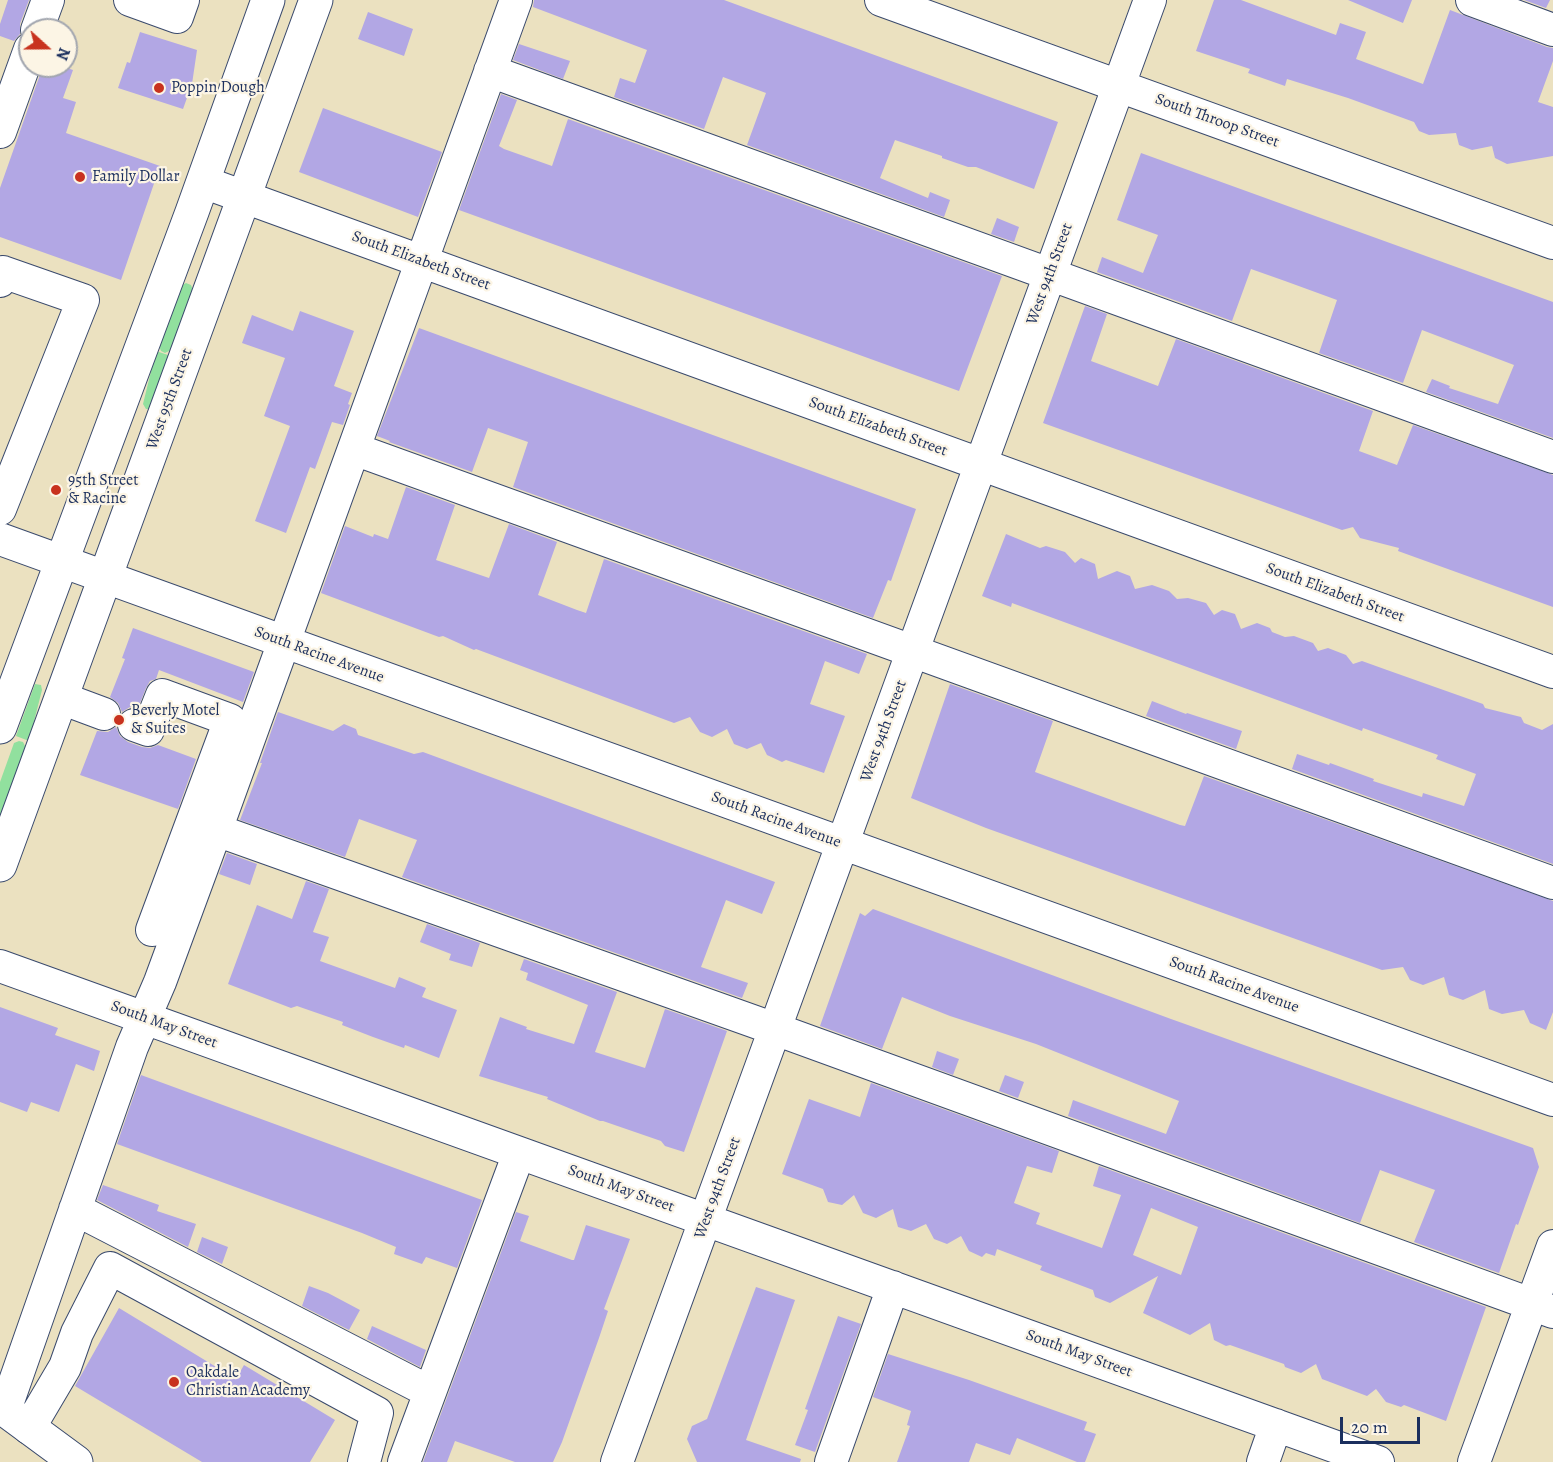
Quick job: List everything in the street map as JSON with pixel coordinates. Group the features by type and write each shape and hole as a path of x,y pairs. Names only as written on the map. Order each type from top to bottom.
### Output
{"main road":[{"path":"0,727 203,182 268,0"},
{"name":"West 95th Street","path":"0,866 316,0"},
{"path":"11,1415 76,1462"}],"street":[{"path":"41,18 48,0"},
{"path":"130,0 177,17 183,0"},
{"path":"11,1415 75,1209 132,1047 160,982 285,642 516,0"},
{"name":"South Throop Street","path":"881,0 1553,243"},
{"name":"West 94th Street","path":"617,1462 1150,0"},
{"path":"1472,0 1553,30"},
{"path":"490,71 1553,457"},
{"path":"0,132 20,78"},
{"name":"South Elizabeth Street","path":"203,182 1553,672"},
{"path":"0,281 3,272 83,300 0,509"},
{"path":"354,449 1553,883"},
{"name":"South Racine Avenue","path":"0,539 1553,1100"},
{"path":"134,725 148,730 162,695 231,720 152,930"},
{"path":"61,698 104,714"},
{"path":"216,830 775,1029 1542,1308"},
{"name":"South May Street","path":"0,966 1378,1462"},
{"path":"404,1462 519,1153"},
{"path":"75,1209 430,1392"},
{"path":"1474,1462 1542,1308 1553,1246"},
{"path":"11,1415 65,1367 77,1333 110,1268 377,1413 364,1462"},
{"path":"831,1462 893,1287"},
{"path":"1263,1462 1276,1425"}],"green space":[{"path":"186,283 191,285 193,290 171,350 165,353 159,346 181,286"},
{"path":"156,351 171,356 150,409 146,409 143,404"},
{"path":"35,684 41,685 42,690 29,741 16,736"},
{"path":"23,742 26,748 0,819 0,782 14,743"}],"building":[{"path":"8,0 29,0 22,18 18,18 18,36 14,41 0,36 0,24"},
{"path":"534,0 724,0 1058,122 1034,189 895,140 880,178 928,198 930,192 950,200 944,217 747,145 766,93 723,77 704,129 614,97 620,78 635,83 647,50 533,7"},
{"path":"1214,0 1241,0 1336,35 1340,23 1366,32 1356,59 1423,84 1450,10 1553,48 1553,61 1538,102 1553,107 1553,156 1507,164 1495,158 1492,146 1472,150 1459,145 1456,133 1429,135 1419,131 1414,122 1348,98 1287,79 1285,86 1248,73 1250,69 1196,51"},
{"path":"1348,0 1412,0 1403,23"},
{"path":"1524,0 1550,0 1546,8"},
{"path":"368,12 413,29 404,56 358,39"},
{"path":"140,32 197,50 192,84 183,109 118,88 127,62 130,63"},
{"path":"519,44 570,61 563,79 513,60"},
{"name":"Family Dollar","path":"39,78 70,78 63,98 76,102 66,133 160,166 121,280 0,237 0,188"},
{"path":"501,94 517,100 499,146 504,149 552,166 568,119 1002,276 959,391 459,210"},
{"path":"323,108 442,152 418,217 299,172"},
{"path":"1141,153 1553,302 1553,438 1426,392 1432,379 1450,386 1449,388 1498,404 1514,365 1422,330 1403,383 1319,353 1337,300 1285,281 1251,269 1232,321 1097,272 1102,257 1143,273 1158,235 1117,220"},
{"path":"997,218 1019,227 1014,242 991,234"},
{"path":"1085,306 1107,314 1091,361 1158,386 1176,339 1373,411 1359,451 1397,465 1413,425 1553,475 1553,607 1398,551 1399,548 1360,538 1353,527 1342,530 1043,423"},
{"path":"300,311 354,331 334,386 352,393 343,425 332,422 315,469 310,467 286,533 255,521 290,426 264,416 285,358 242,343 252,315 293,331"},
{"path":"419,328 916,509 891,581 888,580 873,618 513,487 528,442 488,428 472,472 377,436"},
{"path":"406,487 455,505 436,560 489,578 509,524 557,542 538,595 577,610 586,613 604,559 867,654 859,674 825,661 810,704 845,716 824,773 786,760 782,762 767,755 761,743 747,749 734,744 727,729 712,737 700,732 690,717 674,723 474,650 443,636 439,637 321,593 345,526 373,537 374,534 388,539"},
{"path":"1006,534 1040,548 1046,546 1065,552 1075,563 1081,558 1095,564 1098,579 1117,571 1130,576 1135,589 1152,585 1169,591 1177,599 1188,598 1206,603 1214,615 1222,610 1235,614 1241,629 1257,623 1285,637 1294,636 1313,643 1318,651 1328,648 1346,655 1353,664 1362,661 1483,704 1485,708 1521,717 1524,723 1542,730 1553,724 1553,864 1292,769 1297,754 1329,765 1330,763 1374,779 1373,781 1422,797 1423,793 1464,806 1476,774 1436,759 1438,755 1363,728 1362,731 1012,603 1011,607 982,596"},
{"path":"133,628 254,672 243,702 159,670 156,679 150,681 146,688 138,708 130,707 122,712 118,703 110,697 125,659 122,658"},
{"path":"950,684 1053,721 1035,772 1180,825 1185,826 1204,776 1553,901 1553,1012 1546,1030 1530,1023 1524,1010 1502,1014 1489,1009 1485,990 1463,1000 1449,995 1444,977 1423,985 1410,980 1403,967 1382,970 986,828 911,798"},
{"path":"1152,701 1242,731 1236,749 1146,716"},
{"path":"278,712 333,731 344,724 356,729 358,735 414,754 423,752 775,882 762,914 726,900 701,967 748,983 742,998 402,877 417,840 359,819 345,857 240,820 262,763 260,763"},
{"path":"116,727 120,736 128,742 150,748 158,745 196,759 178,809 80,775 97,731 108,732"},
{"path":"227,853 257,864 250,885 219,874"},
{"path":"306,881 329,889 313,932 329,937 320,961 395,988 399,977 426,988 422,997 457,1010 439,1058 405,1045 404,1048 373,1037 342,1025 343,1022 297,1006 291,1008 228,984 257,905 292,919"},
{"path":"873,909 1171,1019 1533,1148 1539,1167 1499,1273 1414,1242 1435,1190 1380,1170 1360,1223 1068,1116 1073,1100 1166,1134 1179,1101 1036,1044 950,1016 902,997 882,1049 820,1026 860,913 865,916"},
{"path":"427,924 480,943 472,967 449,960 451,954 420,942"},
{"path":"524,959 617,992 595,1052 645,1068 665,1009 727,1031 684,1152 665,1146 661,1141 600,1121 547,1099 548,1097 479,1076 500,1017 527,1027 526,1029 574,1044 588,1005 526,980 528,973 520,970"},
{"path":"0,1007 58,1028 55,1035 100,1051 94,1071 76,1064 59,1112 31,1102 27,1112 0,1102"},
{"path":"937,1051 959,1059 953,1075 932,1067"},
{"path":"141,1075 482,1200 457,1268 426,1257 422,1264 394,1254 396,1247 362,1233 117,1144"},
{"path":"1005,1075 1024,1082 1018,1098 999,1091"},
{"path":"871,1083 1059,1151 1052,1173 1027,1166 1014,1203 1040,1213 1036,1224 1102,1248 1121,1195 1093,1186 1099,1166 1486,1307 1446,1421 1404,1405 1401,1407 1386,1402 1376,1389 1367,1396 1322,1379 1316,1364 1301,1373 1285,1367 1284,1364 1230,1345 1226,1346 1214,1340 1210,1323 1190,1335 1143,1313 1158,1276 1110,1303 1095,1297 1093,1290 1040,1270 1042,1266 997,1249 995,1256 986,1253 982,1257 969,1251 961,1236 947,1244 934,1239 926,1224 911,1231 898,1227 893,1209 876,1218 863,1213 854,1195 842,1205 828,1202 823,1189 782,1174 809,1099 860,1117","holes":["1151,1208 1198,1227 1181,1275 1133,1255"]},
{"path":"103,1185 159,1205 157,1211 196,1224 188,1247 97,1200"},
{"path":"516,1212 529,1216 520,1241 572,1260 574,1260 586,1225 630,1239 604,1309 608,1311 562,1442 553,1462 515,1462 455,1441 447,1462 423,1462"},
{"path":"202,1237 228,1247 222,1264 197,1252"},
{"path":"309,1286 360,1310 349,1330 302,1306"},
{"path":"756,1287 795,1300 746,1440 801,1459 800,1462 697,1462 687,1439 692,1426 707,1419"},
{"name":"Oakdale Christian Academy","path":"119,1308 236,1379 244,1365 335,1420 310,1462 202,1462 75,1386"},
{"path":"838,1316 861,1324 815,1452 795,1445 808,1410 805,1409"},
{"path":"372,1326 426,1350 420,1367 367,1339"},
{"path":"888,1354 1087,1422 1084,1430 1096,1434 1085,1462 1077,1462 1017,1438 1010,1455 976,1443 969,1462 897,1462 910,1426 907,1425 911,1411 873,1397"}],"place":[{"name":"Poppin Dough","path":"159,88"},
{"name":"Family Dollar","path":"80,177"},
{"name":"95th Street & Racine","path":"56,490"},
{"name":"Beverly Motel & Suites","path":"119,720"},
{"name":"Oakdale Christian Academy","path":"174,1382"}]}
